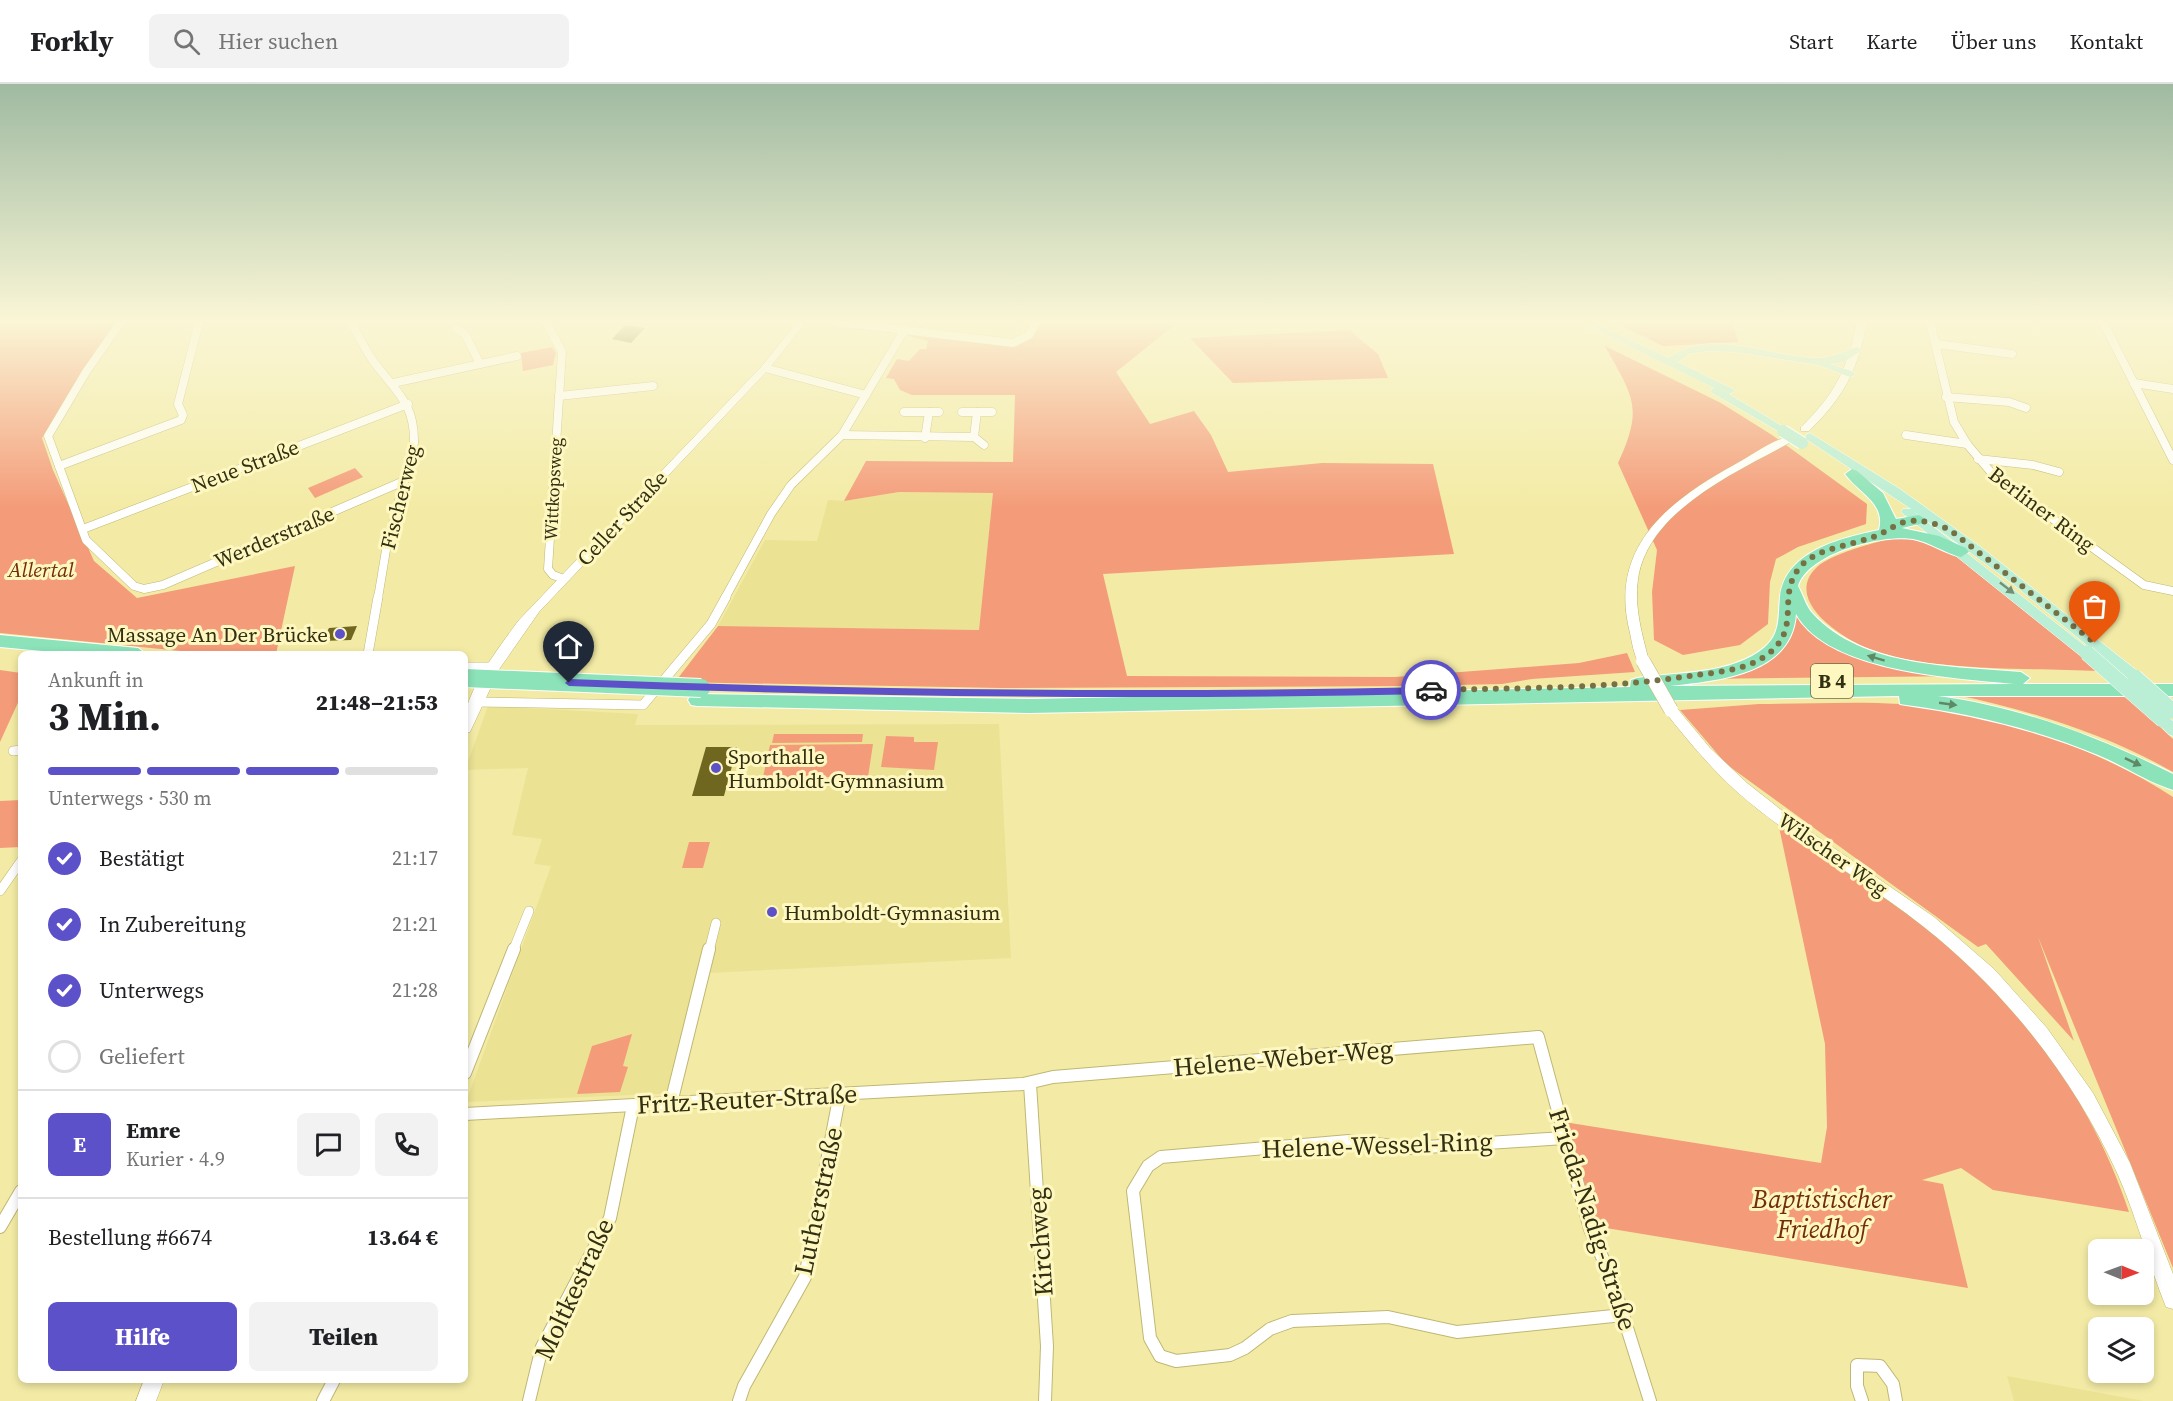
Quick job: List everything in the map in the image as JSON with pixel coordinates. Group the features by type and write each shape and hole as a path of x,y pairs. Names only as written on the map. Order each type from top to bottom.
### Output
{"highway":[{"path":"1852,474 1884,507 1888,514 1888,532"},
{"path":"1626,685 1720,672 1758,660 1776,647 1786,631 1791,583 1797,570 1808,560 1922,519"},
{"path":"1888,532 1932,539 1960,552"},
{"path":"1791,583 1795,600 1808,618 1831,637 1857,651 1910,666 2038,680"},
{"path":"0,641 106,651"},
{"path":"0,653 18,655"},
{"name":"B 4","path":"468,678 699,694"},
{"name":"B 4","path":"1029,700 1626,685 2038,680 2170,688"},
{"name":"B 4","path":"470,696 699,694 1029,700 1806,690 2170,688"},
{"path":"1806,690 1927,701 2012,716 2098,745 2173,783"}],"main road":[{"path":"1705,383 1787,432 1806,437 1922,519 2170,720"},
{"path":"1713,383 1729,391"},
{"path":"1717,383 1787,432"},
{"path":"1806,437 1852,474 1922,519 1950,530 2108,654 2170,720"}],"street":[{"path":"79,383 48,436 83,529"},
{"path":"58,466 181,420 183,415 178,404 183,383"},
{"name":"Fischerweg","path":"369,651 386,550 415,427 408,404 393,383"},
{"name":"Wittkopsweg","path":"560,383 548,569 553,575 564,579"},
{"name":"Celler Straße","path":"470,696 524,622 750,383"},
{"path":"823,383 866,395"},
{"path":"470,696 643,705 647,697 711,624 767,520 788,489 842,435 873,383"},
{"path":"1806,437 1844,383"},
{"name":"Berliner Ring","path":"1944,383 1954,423 1966,444 1995,477 2144,585 2173,591"},
{"path":"2134,383 2170,450 2173,460"},
{"path":"2137,383 2173,389"},
{"path":"559,396 643,389 653,386"},
{"path":"1947,397 2009,402 2026,408"},
{"name":"Neue Straße","path":"83,529 408,404"},
{"path":"904,412 939,412"},
{"path":"925,438 929,412"},
{"path":"962,412 992,412"},
{"path":"974,437 977,412"},
{"name":"Wilscher Weg","path":"1787,432 1685,500 1662,519 1645,542 1633,570 1629,601 1631,624 1643,661 1671,710 1703,750 1735,781 1929,922 1979,966 2035,1026 2069,1071 2109,1137 2124,1169 2173,1300"},
{"path":"842,435 974,437 984,444"},
{"path":"1906,435 1966,444"},
{"path":"1978,459 2033,465 2059,472"},
{"name":"Werderstraße","path":"83,529 86,540 94,548 134,586 144,589 163,585 404,481"},
{"path":"468,667 492,667"},
{"path":"0,891 18,865"},
{"path":"468,1066 530,911"},
{"path":"671,1103 716,923"},
{"name":"Helene-Weber-Weg","path":"1030,1084 1053,1077 1538,1036"},
{"name":"Frieda-Nadig-Straße","path":"1538,1036 1590,1229 1623,1316 1650,1401"},
{"name":"Fritz-Reuter-Straße","path":"468,1114 1030,1084"},
{"name":"Kirchweg","path":"1030,1084 1047,1346 1044,1401"},
{"name":"Lutherstraße","path":"739,1401 744,1386 805,1277 840,1093"},
{"name":"Moltkestraße","path":"529,1401 542,1347 610,1218 633,1106"},
{"name":"Helene-Wessel-Ring","path":"1564,1138 1411,1148 1349,1141 1161,1157 1148,1166 1133,1191 1150,1338 1160,1356 1176,1361 1237,1353 1270,1329 1292,1321 1388,1317 1456,1332 1623,1316"},
{"path":"0,1227 17,1205"},
{"path":"1862,1401 1857,1386 1857,1365 1880,1366 1893,1384 1896,1401"},
{"path":"146,1401 153,1383"},
{"path":"323,1401 332,1383"}],"shaded area":[{"path":"899,492 993,493 979,630 718,626 765,540 817,541 828,500 844,501"},
{"name":"Humboldt-Gymnasium","path":"488,706 638,714 635,725 999,724 1011,958 709,973 680,1093 468,1102 468,1096 551,866 534,864 542,839 512,835 528,768 468,770 468,762"},
{"path":"2007,1376 2144,1401 2014,1401"}],"green space":[{"name":"Allertal","path":"0,383 77,383 42,438 53,470 94,561 137,598 295,566 277,651 181,651 0,633"},
{"path":"896,383 1123,383 1150,424 1194,411 1211,435 1228,472 1322,463 1433,464 1454,554 1103,574 1127,676 1395,677 1579,663 1627,653 1635,672 1532,679 1502,684 1408,686 1001,688 675,682 718,626 979,630 993,493 899,492 844,501 866,461 1013,462 1015,395 912,395 900,390"},
{"path":"1625,383 1681,383 1721,403 1772,435 1867,504 1866,524 1798,547 1776,559 1770,582 1768,624 1740,645 1683,655 1654,640 1652,592 1657,550 1618,463 1631,428 1633,415"},
{"path":"355,468 363,477 315,498 308,488"},
{"path":"1907,536 1952,551 2099,671 1953,666 1897,657 1872,650 1847,638 1821,618 1812,606 1807,593 1808,580 1817,567 1847,552"},
{"path":"1793,611 1834,643 1969,676 1699,679 1753,668"},
{"path":"0,670 18,673 18,703 0,742"},
{"path":"1957,695 2128,697 2173,739 2173,772 2122,746 2068,725 2013,708"},
{"path":"1883,703 1970,714 2042,734 2077,748 2143,779 2173,797 2173,1268 2038,937 2074,1041 1986,944 1978,947 1726,764 1680,710 1759,704"},
{"path":"774,734 863,734 862,742 772,743"},
{"path":"886,736 914,737 914,742 938,742 934,770 881,767"},
{"path":"873,744 868,777 763,777 770,745"},
{"path":"755,779 944,781 943,787 754,786"},
{"path":"18,800 18,847 0,848 0,801"},
{"name":"Baptistischer Friedhof","path":"1779,827 1928,930 1962,959 2023,1022 2074,1093 2114,1171 2129,1212 1993,1190 1961,1168 1922,1180 1943,1184 1968,1288 1594,1226 1564,1122 1821,1163 1827,1127 1825,1044"},
{"path":"689,842 710,842 703,868 682,868"},
{"path":"632,1034 623,1066 628,1067 620,1092 577,1094 592,1046"}],"building":[{"name":"Massage An Der Brücke","path":"357,626 351,640 322,641 329,628"},
{"name":"Sporthalle Humboldt-Gymnasium","path":"706,747 737,747 724,796 692,796"}],"way so far":[{"path":"1431,690 1626,685 1720,672 1746,665 1768,654 1776,647 1786,631 1789,622 1791,583 1802,565 1818,555 1881,534 1888,527 1913,521 1933,523 1950,530 2028,588 2095,643"}],"place":[{"name":"Massage An Der Brücke","path":"340,634"},
{"name":"Sporthalle Humboldt-Gymnasium","path":"716,768"},
{"name":"Humboldt-Gymnasium","path":"772,912"}],"route":[{"path":"569,683 797,691 1038,694 1229,694 1431,690"}]}
